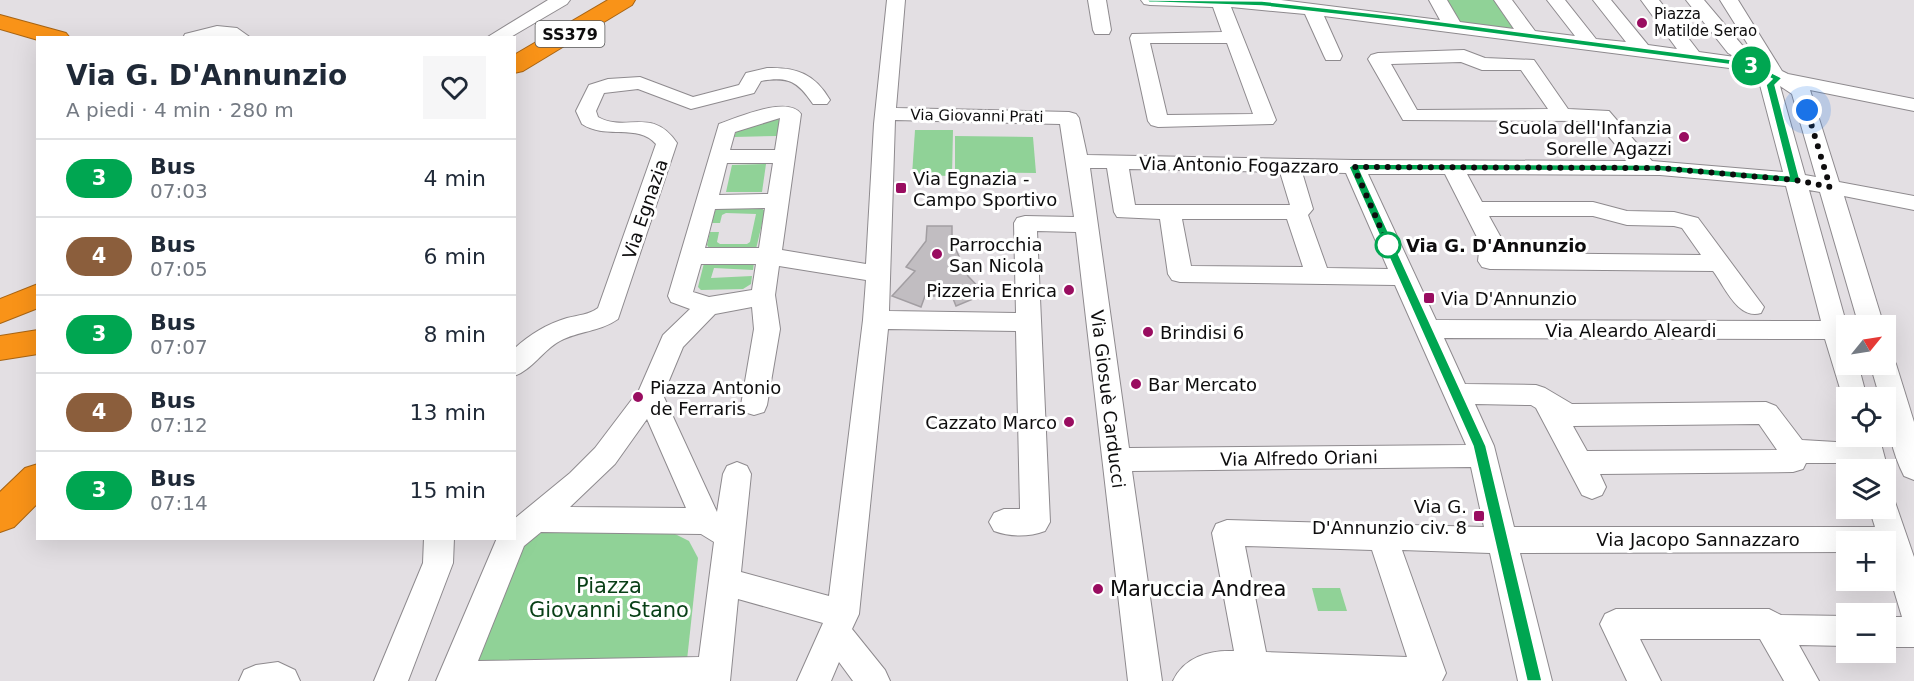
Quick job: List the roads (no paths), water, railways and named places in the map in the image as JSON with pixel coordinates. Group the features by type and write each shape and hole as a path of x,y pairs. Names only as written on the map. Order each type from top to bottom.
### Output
{"highway":[{"name":"SS379","path":"516,47 600,0"},
{"name":"SS379","path":"516,65 624,0"},
{"path":"0,22 51,36"},
{"path":"0,312 35,300"},
{"path":"0,330 35,300"},
{"path":"0,348 36,342"},
{"path":"0,516 36,481"}],"street":[{"path":"498,36 561,0"},
{"path":"814,681 839,623 876,320 885,114 896,0"},
{"path":"1097,0 1102,30"},
{"path":"1150,0 1272,2 1312,9 1345,6 1397,18 1750,65 1778,78 1914,105"},
{"path":"1388,0 1397,18"},
{"path":"1438,0 1453,26"},
{"path":"1503,0 1524,35 1527,64 1561,114"},
{"path":"1556,0 1590,43"},
{"path":"1602,0 1642,50"},
{"path":"1650,0 1693,57"},
{"path":"1695,0 1735,49 1801,91 1869,315"},
{"path":"1729,0 1778,78"},
{"path":"1227,2 1234,37 1266,120 1158,121 1139,38 1234,37"},
{"path":"1312,9 1333,56"},
{"path":"199,36 216,31 235,33 239,36"},
{"path":"1527,64 1482,64 1464,56 1378,59 1410,116 1602,115 1646,168"},
{"name":"Via Egnazia","path":"516,364 543,339 569,327 595,323 609,313 668,143 662,136 637,125 601,126 589,120 586,111 596,89 608,85 640,83 691,103 747,89 753,77 763,74 788,74 810,85 820,100"},
{"path":"1778,78 1770,85 1851,387"},
{"path":"754,405 768,329 763,295 791,114 781,111 726,128 680,296 708,306 738,302 763,295"},
{"name":"Via Giovanni Prati","path":"885,114 1069,118"},
{"name":"Via Giosuè Carducci","path":"1069,118 1078,161 1145,681"},
{"path":"718,157 785,156"},
{"name":"Via Antonio Fogazzaro","path":"1078,161 1354,167 1646,168 1795,180 1914,203"},
{"path":"1117,162 1125,212 1170,214 1296,212 1302,209 1288,166"},
{"path":"1354,167 1482,456 1535,681"},
{"path":"1453,168 1492,243 1490,261 1719,263"},
{"path":"706,202 778,201"},
{"path":"1474,209 1593,208 1627,218 1674,219 1690,223 1752,307"},
{"path":"1296,212 1318,276"},
{"path":"1170,214 1180,274 1403,277"},
{"path":"1004,522 1035,522 1025,223 1086,225"},
{"path":"691,256 770,256 878,274"},
{"path":"650,395 670,442 718,529 725,581 713,677 453,679 521,531 580,481 605,456 650,395 672,342 708,306"},
{"path":"876,320 1029,322"},
{"name":"Via Aleardo Aleardi","path":"1427,329 1835,330"},
{"path":"1886,375 1914,468"},
{"path":"1456,394 1536,395 1568,415 1766,413 1794,451 1793,461 1585,475 1546,402"},
{"path":"1794,451 1836,446"},
{"name":"Via Alfredo Oriani","path":"1116,460 1482,456"},
{"path":"718,529 737,474"},
{"path":"521,531 718,529"},
{"name":"Via Jacopo Sannazzaro","path":"1253,667 1227,532 1503,540 1836,539"},
{"path":"1190,681 1212,666 1429,673 1382,536"},
{"path":"391,681 438,563 439,540"},
{"path":"1896,551 1914,608"},
{"path":"725,581 839,623 873,681"},
{"path":"1644,681 1616,624 1769,624 1802,681"},
{"path":"1772,630 1836,631"},
{"path":"1896,632 1914,632"},
{"path":"256,681 278,678 283,681"}],"place":[{"name":"Piazza Matilde Serao","path":"1642,23"},
{"name":"Scuola dell'Infanzia Sorelle Agazzi","path":"1684,137"},
{"name":"Via Egnazia - Campo Sportivo","path":"901,188"},
{"name":"Via G. D'Annunzio","path":"1388,245"},
{"name":"Parrocchia San Nicola","path":"937,254"},
{"name":"Pizzeria Enrica","path":"1069,290"},
{"name":"Via D'Annunzio","path":"1429,298"},
{"name":"Brindisi 6","path":"1148,332"},
{"name":"Bar Mercato","path":"1136,384"},
{"name":"Piazza Antonio de Ferraris","path":"638,397"},
{"name":"Cazzato Marco","path":"1069,422"},
{"name":"Via G. D'Annunzio civ. 8","path":"1479,516"},
{"name":"Maruccia Andrea","path":"1098,589"}],"park label":[{"name":"Piazza Giovanni Stano","path":"609,598"}]}
